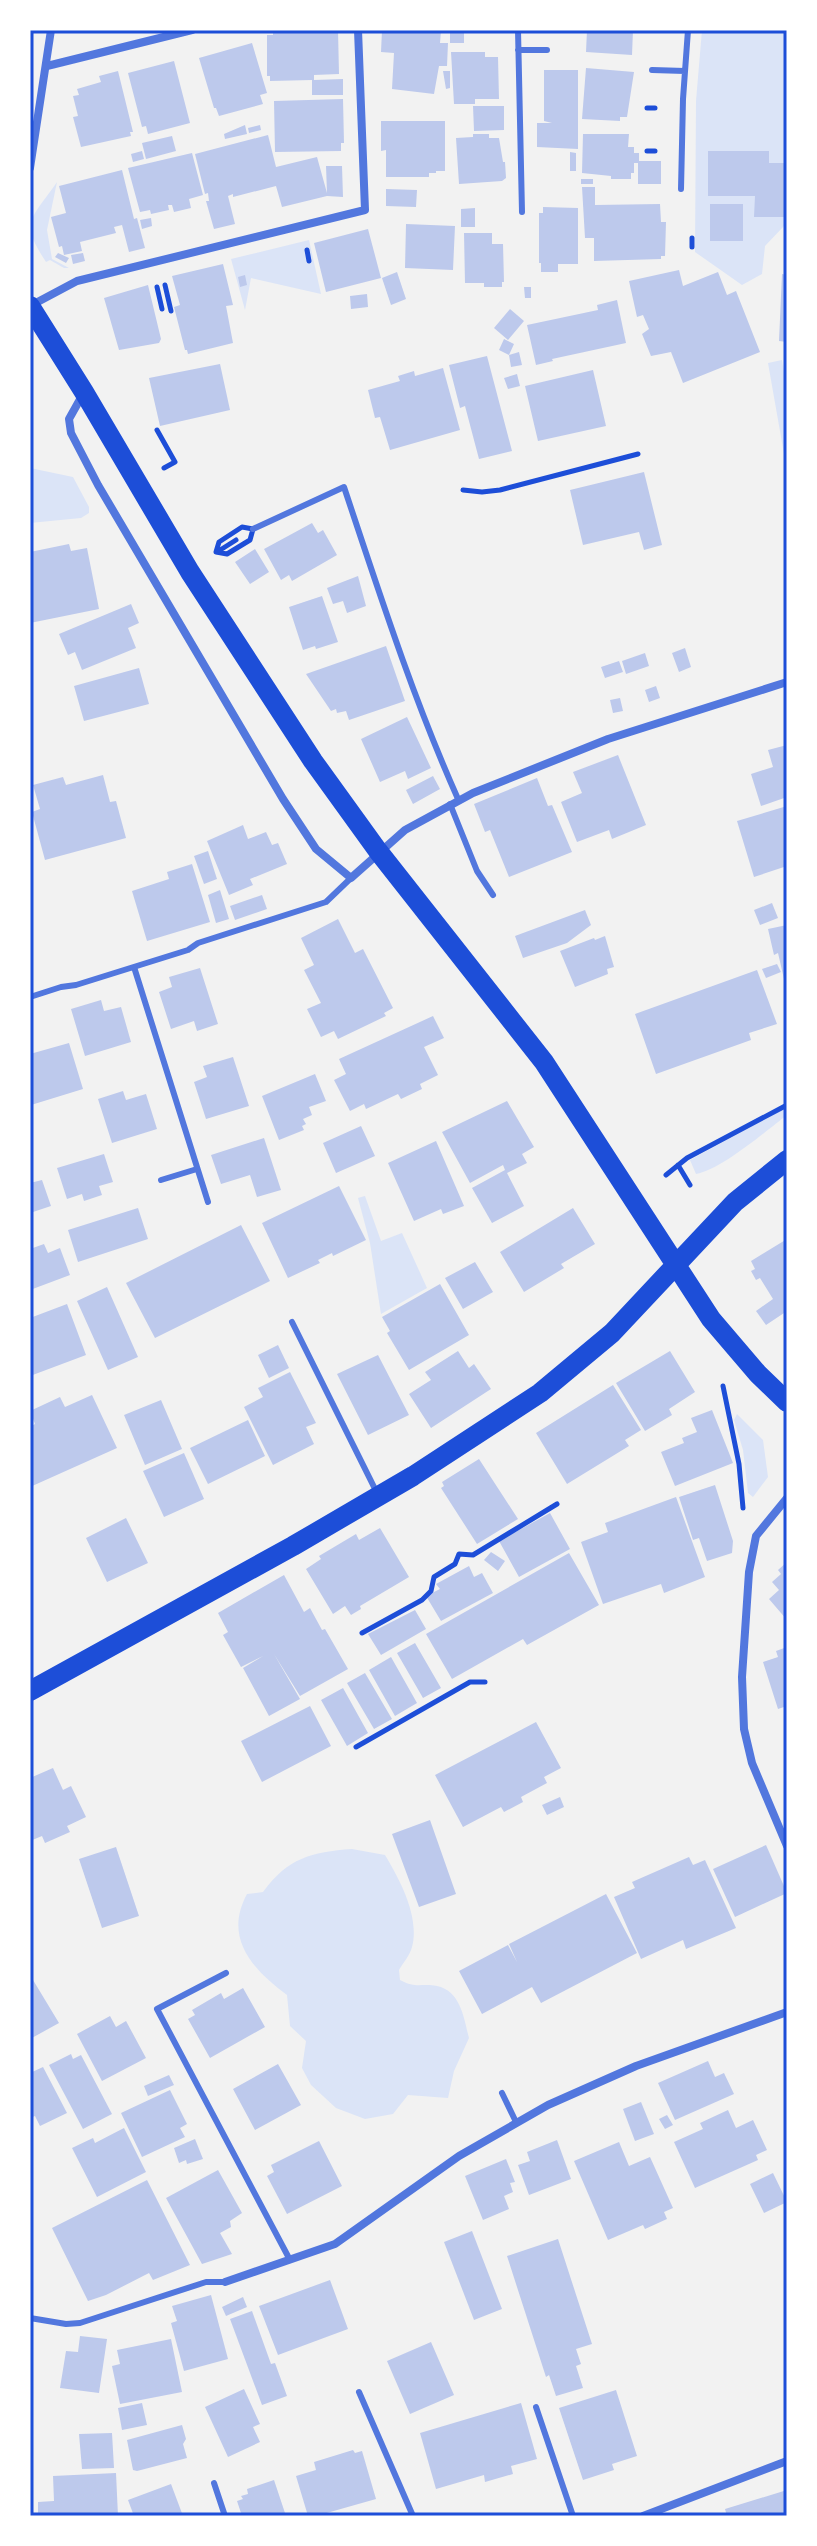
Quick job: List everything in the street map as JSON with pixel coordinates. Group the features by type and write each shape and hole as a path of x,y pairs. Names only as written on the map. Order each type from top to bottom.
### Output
{"main road":[{"path":"30,306 190,572 313,761 378,851 544,1062 711,1319 758,1374 787,1402"},
{"path":"30,1691 378,1496 559,1379 612,1333 735,1202 787,1160"}],"street":[{"path":"30,168 51,30"},
{"path":"47,66 192,30"},
{"path":"30,306 77,281 365,210 358,30"},
{"path":"84,392 69,419 71,433 98,485 291,812 316,849 351,878 405,830 454,802 608,739 787,682"},
{"path":"787,1498 756,1536 749,1572 742,1677 744,1729 752,1763 787,1846"},
{"path":"225,2282 335,2244 459,2156 516,2122 636,2066 787,2012"},
{"path":"643,2516 787,2461"}],"lane":[{"path":"518,30 522,212"},
{"path":"681,189 688,30"},
{"path":"518,50 547,50"},
{"path":"652,70 685,71"},
{"path":"253,529 344,487 477,871 493,895"},
{"path":"30,997 188,950 198,943 326,902 351,878"},
{"path":"134,967 208,1202"},
{"path":"161,1180 197,1169"},
{"path":"292,1322 378,1496"},
{"path":"226,1973 157,2009 290,2260"},
{"path":"502,2093 516,2122"},
{"path":"30,2318 80,2323 206,2282 225,2282"},
{"path":"359,2392 413,2516"},
{"path":"536,2407 573,2516"},
{"path":"214,2483 225,2516"}],"path":[{"path":"647,108 655,108"},
{"path":"647,151 655,151"},
{"path":"692,238 692,247"},
{"path":"162,276 171,311"},
{"path":"155,278 162,309"},
{"path":"157,430 175,462 164,468"},
{"path":"463,490 500,490 638,454"},
{"path":"216,552 223,548"},
{"path":"666,1175 678,1165 787,1105"},
{"path":"678,1165 690,1185"},
{"path":"723,1386 739,1464 743,1508"},
{"path":"362,1633 422,1600 431,1591 434,1577 455,1564 459,1554 473,1555 557,1504"},
{"path":"356,1747 470,1682 485,1682"}],"shaded area":[{"path":"702,30 787,30 787,202 784,226 765,246 762,274 742,285 695,252 696,101"},
{"path":"57,182 47,230 52,259 69,268 50,260 46,262 31,229 35,213"},
{"path":"309,240 321,294 251,278 245,310 231,259"},
{"path":"782,360 787,390 787,471 768,363"},
{"path":"30,468 73,477 89,507 89,513 81,518 30,523"},
{"path":"784,1109 787,1115 743,1149 696,1174 690,1160"},
{"path":"365,1196 381,1241 402,1233 427,1288 381,1314 370,1243 358,1198"},
{"path":"737,1414 763,1440 768,1477 753,1497 748,1493 743,1450 734,1420"},
{"path":"352,1849 385,1855 407,1899 414,1935 411,1950 399,1970 400,1980 415,1985 437,1986 451,1994 460,2007 469,2038 454,2071 448,2098 408,2095 393,2114 365,2119 336,2108 311,2085 302,2068 306,2041 290,2026 287,1995 253,1964 240,1939 238,1925 247,1894 263,1892 291,1864 324,1852"}],"building":[{"path":"338,30 339,74 314,75 314,80 343,79 343,95 312,95 312,80 270,81 270,76 267,76 267,35 273,35 273,32"},
{"path":"382,30 441,30 440,43 448,43 447,66 439,66 434,94 392,89 394,53 381,52"},
{"path":"587,30 633,30 632,55 586,52"},
{"path":"450,33 464,33 464,43 450,43"},
{"path":"252,43 267,93 260,95 263,104 219,116 199,58"},
{"path":"451,52 485,52 485,57 498,57 499,99 475,99 475,104 454,104"},
{"path":"174,61 190,123 148,134 146,126 142,127 128,73"},
{"path":"586,68 634,72 627,117 620,117 620,121 582,119"},
{"path":"544,70 578,70 578,149 537,147 537,123 552,123 544,121"},
{"path":"118,71 133,132 130,132 131,136 81,147 73,117 78,116 73,96 79,95 77,89 101,82 99,76"},
{"path":"443,71 450,71 450,88 446,89"},
{"path":"343,99 344,143 341,143 341,151 275,152 274,101"},
{"path":"473,106 504,106 504,130 474,131"},
{"path":"381,121 445,121 445,171 429,173 429,177 386,177 386,150 381,151"},
{"path":"245,125 247,134 225,139 224,134"},
{"path":"260,125 261,130 249,133 248,128"},
{"path":"473,134 489,134 489,138 499,138 505,162 506,178 502,181 459,184 456,138 473,137"},
{"path":"583,134 629,134 628,147 634,147 634,153 639,153 639,161 661,161 661,184 638,184 638,163 634,163 631,179 611,179 611,176 582,173"},
{"path":"268,135 276,167 317,157 327,193 326,166 342,166 343,197 327,196 282,207 276,186 233,197 233,194 228,196 235,224 214,229 206,201 209,201 208,193 205,194 195,154"},
{"path":"172,136 176,151 146,159 142,143"},
{"path":"142,151 144,159 133,162 131,154"},
{"path":"708,151 769,151 769,163 787,163 787,217 754,217 755,196 708,196"},
{"path":"570,152 576,153 576,171 570,171"},
{"path":"192,153 203,195 189,199 191,208 174,212 172,205 168,205 169,210 151,214 150,210 140,212 128,168"},
{"path":"122,170 145,248 129,252 122,225 114,227 116,233 80,242 82,251 64,255 51,217 66,213 59,186"},
{"path":"581,179 593,179 593,184 581,184"},
{"path":"582,187 595,187 595,205 660,204 661,222 666,222 665,256 661,259 594,261 594,238 585,238"},
{"path":"386,189 417,190 416,207 386,206"},
{"path":"710,204 743,204 743,241 710,241"},
{"path":"543,207 578,208 578,264 558,264 558,272 541,272 539,213 543,213"},
{"path":"475,208 475,227 461,227 461,209"},
{"path":"151,218 152,226 142,229 140,220"},
{"path":"406,224 455,226 453,270 405,268"},
{"path":"368,229 381,278 326,292 314,243"},
{"path":"464,233 492,233 492,244 503,244 502,287 465,283"},
{"path":"58,253 69,258 66,263 55,257"},
{"path":"83,253 85,261 73,264 71,255"},
{"path":"223,264 233,305 226,306 233,343 188,354 174,307 180,305 172,276"},
{"path":"679,270 683,286 718,272 727,295 736,291 760,352 683,383 671,352 651,356 642,334 649,329 643,315 637,317 629,281"},
{"path":"397,272 406,299 391,305 382,278"},
{"path":"782,274 787,275 787,342 779,341"},
{"path":"245,275 247,285 240,287 238,277"},
{"path":"148,285 161,339 159,343 119,350 104,298"},
{"path":"524,287 531,287 531,298 525,298"},
{"path":"367,294 368,307 351,309 350,296"},
{"path":"617,300 626,343 536,365 527,325 598,310 597,305"},
{"path":"510,309 524,321 508,340 494,328"},
{"path":"504,339 514,344 509,355 499,350"},
{"path":"519,352 522,365 511,367 509,355"},
{"path":"487,356 512,451 479,459 465,406 460,408 449,365"},
{"path":"220,364 230,410 160,426 149,378"},
{"path":"443,368 460,430 390,450 380,417 375,418 368,390 400,381 398,376 414,371 415,376"},
{"path":"593,370 606,426 538,441 525,386"},
{"path":"517,374 520,386 508,389 504,378"},
{"path":"644,472 662,545 644,550 639,532 583,545 570,490"},
{"path":"312,523 318,533 323,530 337,555 292,581 289,575 281,580 264,549"},
{"path":"69,544 71,551 87,548 99,609 30,623 30,552"},
{"path":"255,549 269,572 250,584 235,562"},
{"path":"358,576 366,606 347,613 343,601 333,604 327,588"},
{"path":"322,596 338,642 303,650 289,607"},
{"path":"131,604 139,623 128,628 136,648 82,670 75,652 68,655 59,634"},
{"path":"386,646 405,701 349,720 346,711 331,711 306,674"},
{"path":"685,648 691,667 679,672 672,653"},
{"path":"645,653 649,666 626,674 622,661"},
{"path":"619,661 623,672 605,678 601,667"},
{"path":"139,668 149,704 84,721 74,686"},
{"path":"656,686 660,698 649,702 645,690"},
{"path":"620,698 623,711 613,713 610,700"},
{"path":"407,717 431,768 408,779 405,771 380,782 361,739"},
{"path":"787,745 787,797 761,806 751,774 773,767 768,750"},
{"path":"618,755 646,825 612,839 609,830 577,842 561,802 582,793 573,772"},
{"path":"103,775 110,802 116,801 126,838 45,860 32,812 40,809 33,785 63,777 66,785"},
{"path":"433,776 440,789 413,804 406,790"},
{"path":"537,778 572,852 509,877 490,830 485,832 474,804"},
{"path":"787,806 787,866 754,877 737,821"},
{"path":"243,825 248,839 266,832 272,845 278,843 287,864 250,879 253,885 229,895 207,841"},
{"path":"208,851 217,879 204,884 194,856"},
{"path":"192,864 210,922 147,941 132,891 169,879 167,872"},
{"path":"220,890 229,919 216,923 208,895"},
{"path":"262,895 267,909 235,920 230,906"},
{"path":"772,903 778,918 760,925 754,910"},
{"path":"585,910 591,925 567,943 523,958 515,936"},
{"path":"338,919 355,953 363,949 393,1008 384,1013 386,1016 338,1039 334,1031 321,1037 307,1009 321,1003 304,970 314,965 301,938"},
{"path":"787,925 787,978 784,979 768,929"},
{"path":"605,936 614,967 607,969 608,974 575,987 560,951"},
{"path":"777,964 781,972 766,978 762,969"},
{"path":"200,968 218,1024 197,1031 194,1021 171,1029 159,992 172,987 169,977"},
{"path":"757,970 777,1024 749,1033 751,1040 656,1074 635,1014"},
{"path":"101,1000 104,1011 121,1007 131,1042 85,1056 71,1009"},
{"path":"433,1016 444,1038 424,1047 438,1075 420,1084 422,1089 401,1099 398,1094 366,1109 364,1104 350,1111 334,1080 346,1074 339,1059"},
{"path":"69,1043 83,1089 31,1105 30,1054"},
{"path":"233,1057 249,1106 206,1119 194,1082 207,1077 203,1066"},
{"path":"315,1074 326,1101 309,1107 312,1115 303,1119 306,1124 302,1126 304,1130 279,1140 262,1096"},
{"path":"123,1091 126,1100 146,1094 157,1129 112,1143 98,1099"},
{"path":"507,1101 534,1147 522,1154 527,1163 507,1173 524,1206 492,1223 472,1188 505,1170 503,1165 470,1183 442,1132"},
{"path":"361,1126 375,1156 336,1173 323,1143"},
{"path":"264,1138 281,1190 257,1197 250,1175 221,1184 211,1155"},
{"path":"436,1141 464,1206 443,1214 441,1209 414,1221 388,1163"},
{"path":"104,1154 113,1182 99,1186 102,1195 84,1201 82,1194 67,1199 57,1168"},
{"path":"42,1180 51,1206 30,1213 30,1183"},
{"path":"339,1186 366,1240 333,1256 332,1253 318,1260 320,1263 288,1278 262,1223"},
{"path":"138,1208 148,1239 78,1262 68,1230"},
{"path":"573,1208 595,1244 561,1264 564,1268 524,1292 500,1252"},
{"path":"241,1225 270,1281 155,1338 126,1283"},
{"path":"787,1239 787,1311 766,1325 756,1311 773,1299 760,1278 756,1280 751,1271 755,1269 751,1261"},
{"path":"44,1244 48,1253 60,1248 70,1275 30,1290 30,1249"},
{"path":"475,1262 493,1292 463,1309 445,1278"},
{"path":"440,1284 469,1335 409,1370 387,1333 390,1331 382,1317"},
{"path":"107,1287 138,1357 108,1370 77,1301"},
{"path":"67,1304 86,1355 30,1376 30,1318"},
{"path":"278,1345 289,1368 269,1378 258,1355"},
{"path":"458,1351 469,1368 474,1364 491,1389 431,1428 409,1394 431,1380 425,1372"},
{"path":"670,1351 695,1392 669,1409 672,1415 645,1431 616,1383"},
{"path":"378,1355 409,1415 368,1435 337,1374"},
{"path":"290,1372 316,1423 306,1427 314,1444 273,1465 244,1407 263,1397 258,1388"},
{"path":"613,1385 641,1430 625,1440 629,1446 567,1484 536,1433"},
{"path":"92,1395 117,1448 30,1487 30,1427 35,1424 30,1411 60,1397 65,1407"},
{"path":"161,1400 182,1449 145,1465 124,1415"},
{"path":"712,1410 733,1463 675,1486 661,1452 684,1443 682,1438 697,1432 691,1418"},
{"path":"248,1420 265,1456 208,1484 190,1448"},
{"path":"184,1453 204,1499 164,1517 143,1471"},
{"path":"479,1459 518,1519 477,1544 441,1488 444,1486 442,1482"},
{"path":"715,1485 733,1541 732,1553 707,1561 699,1538 693,1540 679,1497"},
{"path":"676,1497 705,1577 664,1593 661,1584 603,1604 581,1542 608,1532 605,1523"},
{"path":"550,1513 570,1549 519,1577 499,1541"},
{"path":"126,1518 148,1563 107,1582 86,1538"},
{"path":"380,1528 409,1577 360,1606 361,1609 351,1615 345,1606 333,1614 306,1569 321,1559 319,1556 356,1534 359,1540"},
{"path":"491,1552 505,1561 498,1571 484,1560"},
{"path":"569,1553 599,1605 527,1645 523,1639 452,1679 426,1634"},
{"path":"787,1562 787,1620 769,1599 779,1590 772,1582"},
{"path":"469,1566 474,1577 482,1573 493,1593 441,1621 426,1596 440,1589 436,1584"},
{"path":"284,1575 304,1612 310,1608 348,1669 300,1696 274,1654 300,1699 269,1716 243,1668 263,1656 241,1667 223,1635 228,1632 218,1613"},
{"path":"415,1610 426,1629 381,1655 368,1634"},
{"path":"415,1643 441,1688 423,1698 397,1653"},
{"path":"787,1647 787,1706 778,1709 763,1662 778,1657 776,1651"},
{"path":"391,1657 417,1703 395,1716 369,1670"},
{"path":"365,1673 392,1719 374,1729 347,1683"},
{"path":"343,1688 368,1733 347,1746 321,1700"},
{"path":"310,1706 331,1746 262,1782 241,1741"},
{"path":"536,1722 561,1768 544,1777 547,1783 521,1797 523,1802 504,1812 501,1807 463,1827 435,1775"},
{"path":"53,1768 63,1790 71,1786 86,1817 67,1826 70,1832 45,1843 42,1836 30,1841 30,1778"},
{"path":"560,1797 564,1807 547,1815 542,1805"},
{"path":"430,1820 456,1894 419,1907 392,1834"},
{"path":"766,1845 787,1893 735,1917 713,1869"},
{"path":"116,1847 139,1916 102,1928 79,1859"},
{"path":"689,1857 693,1865 705,1860 736,1928 686,1949 683,1940 641,1959 614,1897 635,1888 632,1882"},
{"path":"606,1894 637,1953 541,2003 532,1987 482,2014 459,1971 508,1945 517,1962 509,1944"},
{"path":"30,1975 59,2023 30,2039"},
{"path":"243,1988 265,2027 210,2058 188,2019 195,2015 192,2010 221,1993 224,1999"},
{"path":"110,2016 116,2027 126,2021 146,2058 102,2081 77,2034"},
{"path":"71,2054 73,2059 81,2055 112,2114 83,2129 49,2065"},
{"path":"708,2061 715,2077 724,2073 734,2094 675,2120 658,2083"},
{"path":"278,2064 301,2105 255,2130 233,2089"},
{"path":"43,2067 67,2113 40,2126 35,2116 30,2118 30,2073"},
{"path":"169,2075 174,2085 148,2096 144,2086"},
{"path":"170,2090 187,2124 180,2128 185,2137 142,2157 121,2113"},
{"path":"641,2102 654,2134 635,2141 623,2109"},
{"path":"728,2110 736,2128 753,2120 767,2150 756,2155 758,2160 695,2188 674,2142 703,2129 700,2123"},
{"path":"667,2115 673,2125 665,2129 659,2119"},
{"path":"124,2128 146,2172 97,2197 72,2148 93,2138 95,2143"},
{"path":"195,2139 203,2159 179,2163 174,2148"},
{"path":"557,2140 571,2179 529,2195 518,2165 530,2161 527,2152"},
{"path":"319,2141 342,2186 287,2214 267,2176 274,2172 271,2165"},
{"path":"619,2142 629,2166 650,2157 673,2208 664,2212 667,2219 608,2240 574,2161"},
{"path":"506,2159 515,2182 510,2183 513,2192 504,2196 509,2209 483,2220 465,2176"},
{"path":"218,2170 242,2213 230,2221 231,2227 220,2233 232,2254 202,2264 166,2198"},
{"path":"773,2173 787,2202 764,2213 750,2184"},
{"path":"147,2180 190,2265 153,2280 149,2273 88,2301 52,2228"},
{"path":"472,2231 502,2309 474,2320 444,2242"},
{"path":"558,2239 592,2344 576,2349 581,2364 576,2366 583,2388 556,2396 549,2375 546,2377 507,2256"},
{"path":"330,2280 348,2329 278,2355 259,2306"},
{"path":"211,2295 228,2359 184,2371 171,2323 177,2321 172,2306"},
{"path":"243,2297 247,2307 226,2316 222,2307"},
{"path":"252,2311 271,2364 275,2363 287,2396 262,2405 230,2319"},
{"path":"80,2336 107,2339 99,2393 60,2388 66,2351 78,2352"},
{"path":"171,2339 182,2392 120,2404 112,2366 120,2364 117,2350"},
{"path":"431,2342 454,2395 410,2414 387,2361"},
{"path":"244,2389 260,2424 253,2427 260,2442 228,2457 205,2407"},
{"path":"616,2390 637,2456 612,2464 614,2470 583,2480 559,2408"},
{"path":"142,2403 147,2425 122,2430 118,2408"},
{"path":"521,2403 537,2459 511,2466 513,2474 485,2482 484,2475 436,2489 420,2433"},
{"path":"182,2425 187,2458 133,2470 127,2440"},
{"path":"112,2433 114,2468 82,2469 79,2434"},
{"path":"353,2450 355,2453 362,2451 376,2499 308,2516 296,2476 316,2470 314,2462"},
{"path":"116,2473 118,2516 38,2516 38,2502 54,2501 53,2476"},
{"path":"274,2480 286,2516 242,2516 237,2501 248,2494 247,2489"},
{"path":"171,2484 183,2516 134,2516 128,2500"},
{"path":"787,2490 787,2516 727,2516 725,2509"}]}
